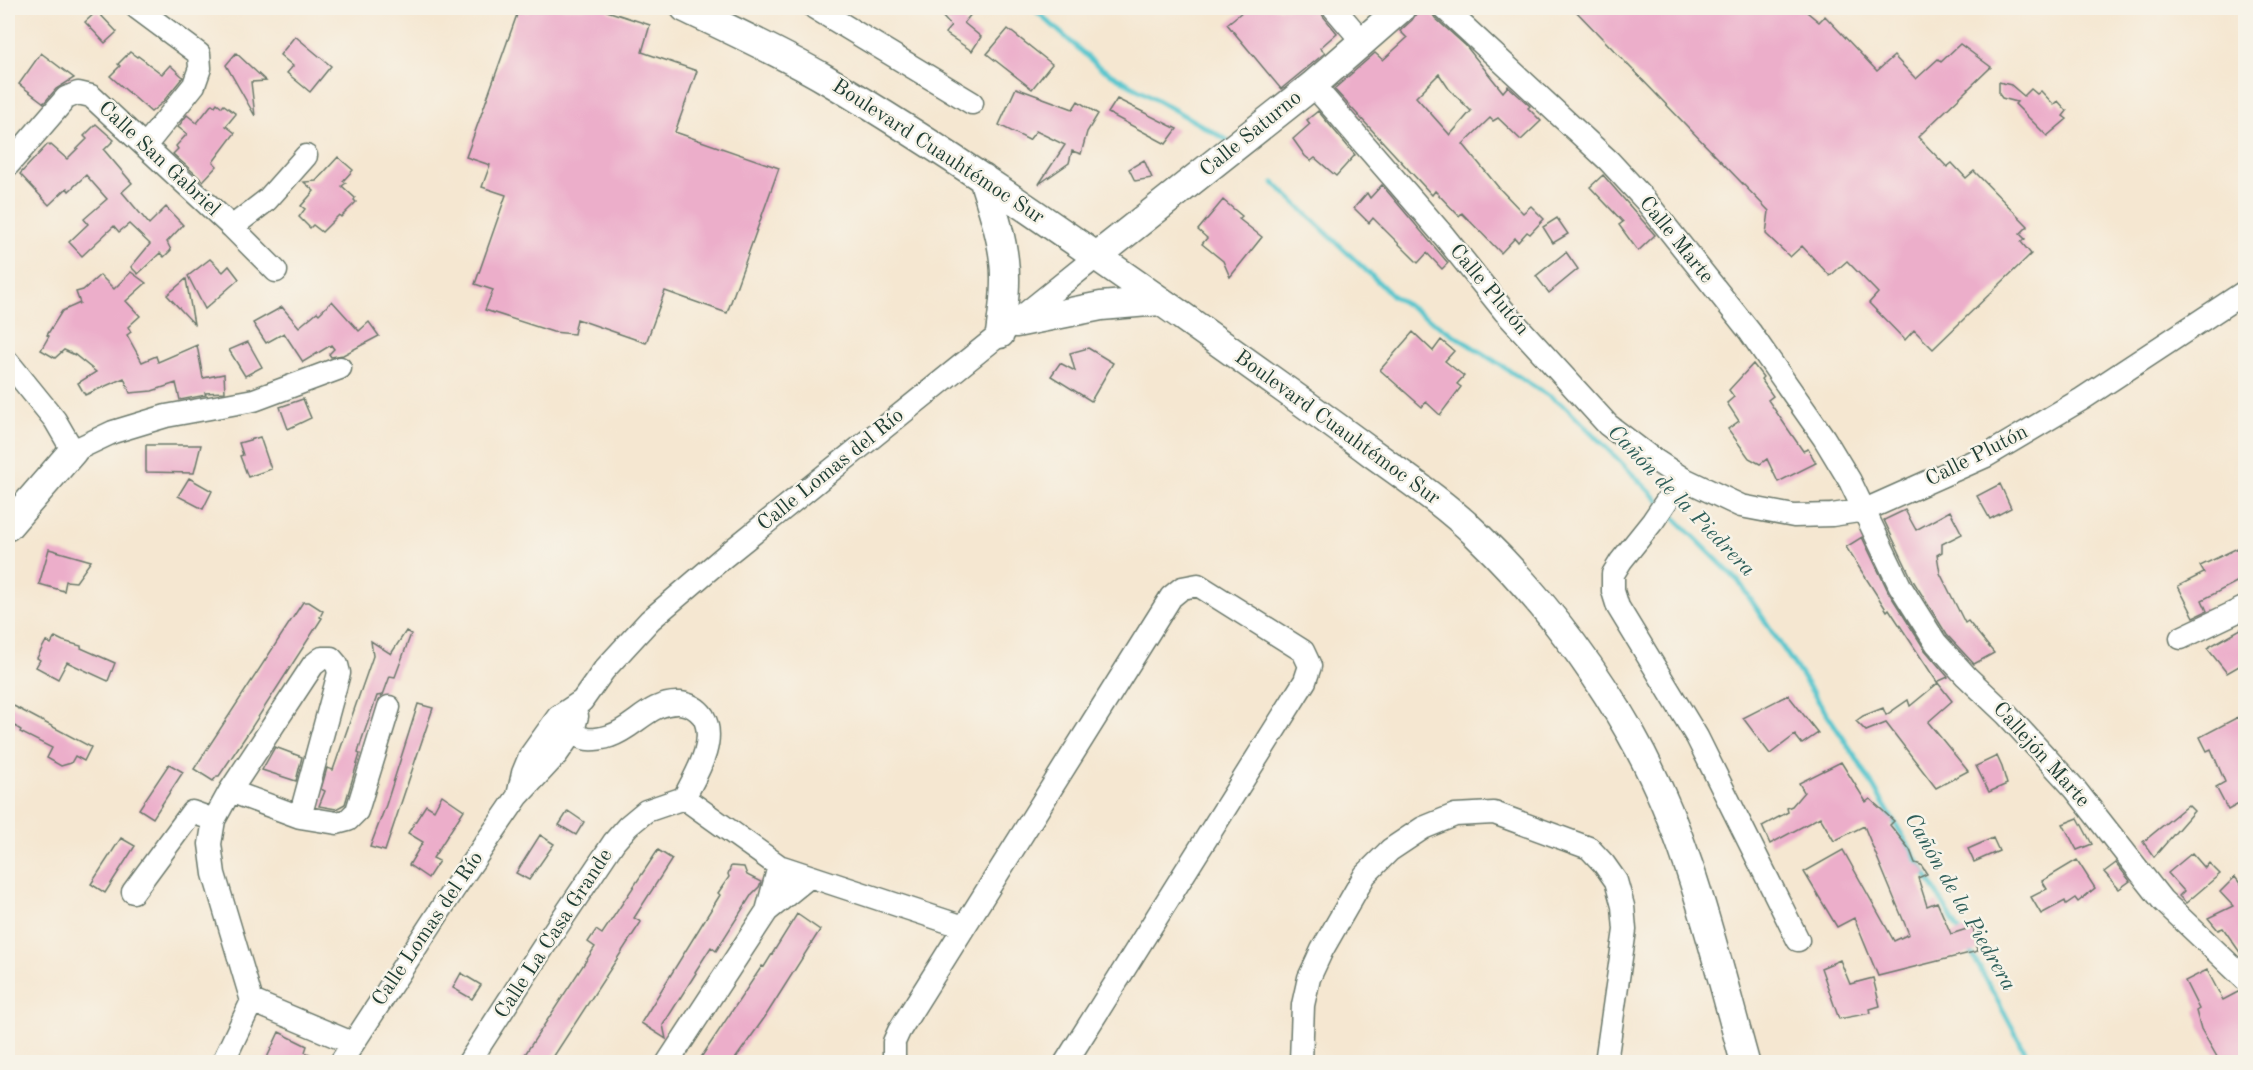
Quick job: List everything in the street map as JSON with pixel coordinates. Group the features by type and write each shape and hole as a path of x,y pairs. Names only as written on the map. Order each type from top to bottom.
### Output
{"main road":[{"name":"Boulevard Cuauhtémoc Sur","path":"685,8 784,56 823,78 983,178 1318,413 1442,505 1476,535 1524,584 1594,674 1630,732 1662,794 1695,881 1745,1062"},
{"name":"Calle Saturno","path":"1097,256 1312,85 1401,8"},
{"path":"983,178 1000,237 1004,260 1008,329 1101,306 1160,301"},
{"path":"8,528 73,452"}],"street":[{"path":"137,8 198,54 200,68 194,85 145,146"},
{"path":"815,8 972,102"},
{"path":"1334,8 1363,42"},
{"name":"Calle Marte","path":"1444,8 1609,161 1645,200 1750,332 1824,438 1865,510"},
{"name":"Calle Plutón","path":"1312,85 1444,236 1504,311 1608,425 1682,478 1742,506 1794,516 1832,515 1865,510 1986,456 2082,399 2246,291"},
{"name":"Calle San Gabriel","path":"8,165 66,98 78,93 91,96 276,271"},
{"name":"Calle San Gabriel","path":"232,227 267,200 306,156"},
{"name":"Calle Lomas del Río","path":"346,1053 518,796 523,773 530,756 565,724 604,670 650,620 725,556 1097,256"},
{"path":"8,362 55,420 73,452 113,432 166,416 254,400 340,368"},
{"path":"1682,478 1613,574 1613,591 1618,607 1697,737 1798,940"},
{"name":"Callejón Marte","path":"1865,510 1900,586 1936,643 2075,789 2162,900 2246,980"},
{"path":"894,1062 894,1042 899,1031 1171,597 1182,588 1198,585 1303,651 1310,666 1305,681 1066,1062"},
{"path":"2181,638 2246,607"},
{"path":"223,1062 252,1001 214,874 210,844 214,820 230,791 314,665 322,658 331,658 337,665 339,673 300,817"},
{"path":"565,724 586,739 611,736 660,705 690,704 702,714 709,729 703,757 684,798 779,866 964,927"},
{"path":"230,791 300,817 337,823 348,819 357,812 389,707"},
{"name":"Calle La Casa Grande","path":"470,1062 614,842 646,811 684,798"},
{"name":"Calle La Casa Grande","path":"485,1062 615,868 646,811"},
{"path":"133,892 192,812 214,820"},
{"path":"1301,1062 1303,1005 1309,978 1322,950 1365,875 1390,850 1423,828 1455,815 1494,813 1589,848 1616,881 1623,906 1625,930 1606,1062"},
{"path":"668,1062 766,911 779,866"},
{"path":"766,911 809,877"},
{"path":"252,1001 346,1053"}],"building":[{"path":"530,8 608,8 607,11 650,25 642,52 697,71 675,132 779,168 727,313 665,291 646,343 577,319 574,334 553,332 485,310 493,290 475,284 506,195 482,187 490,165 466,157 519,9 528,13"},
{"path":"948,8 976,8 964,23 981,37 972,51 945,33 951,26 941,15"},
{"path":"1247,8 1321,8 1323,16 1337,33 1320,48 1325,53 1281,89 1227,24"},
{"path":"1417,8 1428,8 1435,18 1466,46 1503,92 1508,86 1530,106 1528,108 1541,121 1521,140 1498,118 1493,121 1490,118 1463,144 1523,213 1531,206 1544,219 1530,234 1527,232 1518,242 1515,238 1501,253 1462,213 1459,216 1435,191 1432,195 1334,89 1375,53 1383,60 1407,38 1400,31 1416,14","holes":["1439,74 1449,89 1471,111 1450,135 1416,97"]},
{"path":"1573,8 1802,8 1819,22 1825,16 1877,71 1894,56 1916,79 1938,59 1941,62 1960,44 1991,67 1918,137 1947,167 1952,163 1966,178 1974,171 2028,226 2020,234 2025,239 2021,242 2031,254 1933,349 1914,330 1905,340 1869,303 1878,293 1847,261 1830,276 1802,246 1790,257 1766,234 1769,211"},
{"path":"97,11 117,32 105,43 85,22"},
{"path":"1008,29 1052,64 1032,89 987,54"},
{"path":"295,36 331,66 310,92 287,73 293,66 280,55"},
{"path":"130,52 162,74 170,65 183,77 162,103 151,112 110,76"},
{"path":"41,53 74,78 56,89 44,103 19,84"},
{"path":"236,53 266,81 251,82 255,116 226,65"},
{"path":"1999,82 2011,85 2024,96 2031,89 2037,94 2041,91 2054,105 2058,101 2067,111 2063,116 2067,119 2047,136 2015,104 2017,102 2002,98 1999,94"},
{"path":"1016,88 1073,109 1078,101 1098,114 1087,132 1081,154 1072,151 1069,163 1039,184 1065,145 1036,131 1029,140 999,125"},
{"path":"1117,99 1177,129 1166,144 1108,113"},
{"path":"217,103 236,114 226,126 235,133 213,162 217,166 203,181 173,154 178,149 176,146 187,134 178,127 187,115 197,123 212,104 215,106"},
{"path":"1318,111 1355,155 1336,176 1315,158 1311,161 1305,156 1293,139 1310,124 1307,120"},
{"path":"96,124 114,140 104,150 132,183 122,192 149,224 166,207 183,225 167,242 171,250 164,257 160,253 138,274 131,267 150,244 129,224 119,232 114,226 82,256 69,242 88,224 84,219 107,199 86,175 69,191 67,188 49,205 20,174 48,144 67,159 87,139 84,136"},
{"path":"338,157 353,170 343,181 346,183 342,186 355,198 356,202 322,232 313,225 310,228 299,217 305,209 301,206 314,191 304,182 316,181"},
{"path":"1144,160 1152,178 1135,181 1129,169"},
{"path":"1603,175 1655,235 1638,251 1619,225 1623,222 1590,187"},
{"path":"1382,185 1448,263 1442,269 1427,253 1418,263 1373,218 1369,223 1354,208 1367,193 1370,198"},
{"path":"1223,200 1242,216 1239,219 1262,237 1230,277 1223,261 1202,244 1207,238 1198,230"},
{"path":"1557,218 1568,234 1553,243 1543,227"},
{"path":"1566,252 1578,269 1549,293 1536,276"},
{"path":"210,259 223,272 229,266 239,279 205,309 188,276"},
{"path":"131,272 146,283 126,301 140,316 128,327 131,332 127,335 142,362 156,356 158,362 197,345 203,378 224,374 225,392 205,393 206,395 180,400 176,383 152,391 130,393 124,378 85,395 78,383 96,372 75,355 64,350 55,358 41,350 49,336 47,335 62,311 80,303 76,292 83,290 100,275 114,289"},
{"path":"186,279 194,324 167,295"},
{"path":"332,301 359,331 369,322 379,336 343,355 331,357 329,354 334,349 331,345 303,362 284,333 266,343 253,323 282,307 299,327 317,312 319,314"},
{"path":"1413,332 1433,351 1441,340 1454,351 1445,361 1464,376 1457,384 1461,387 1440,415 1426,402 1422,407 1380,370"},
{"path":"248,342 262,367 245,376 229,350"},
{"path":"1088,348 1113,363 1091,401 1051,376 1060,363 1075,371 1070,353"},
{"path":"1753,364 1773,396 1768,400 1803,451 1808,449 1816,463 1778,482 1767,459 1760,464 1749,458 1728,429 1739,421 1727,403 1734,397 1729,390"},
{"path":"303,399 311,418 288,429 280,407"},
{"path":"260,437 271,469 248,477 240,456 243,455 239,443"},
{"path":"146,445 201,445 194,473 146,472"},
{"path":"189,478 212,491 203,509 178,496"},
{"path":"2000,484 2011,508 1990,519 1977,496"},
{"path":"1905,510 1916,530 1950,511 1962,534 1942,544 1942,552 1937,555 1940,573 1965,623 1968,621 1994,653 1974,664 1947,635 1912,579 1884,520"},
{"path":"1862,537 1889,593 1925,650 1948,677 1937,682 1846,547"},
{"path":"2246,544 2246,577 2202,600 2207,611 2194,617 2178,586 2204,573 2200,566"},
{"path":"49,549 91,561 76,582 66,581 64,591 39,584"},
{"path":"303,602 309,602 323,611 320,617 322,618 246,736 219,776 213,781 194,769"},
{"path":"2246,626 2246,662 2227,673 2207,648"},
{"path":"406,631 411,634 395,677 390,676 383,695 377,696 362,739 358,753 360,754 345,804 336,809 319,806 325,791 321,789 327,768 333,770 373,656 371,641 391,654"},
{"path":"55,637 81,646 115,663 108,681 67,662 58,679 36,667 40,660 37,658 46,641 51,644"},
{"path":"1938,683 1952,701 1928,722 1968,771 1936,788 1886,723 1866,731 1856,721 1883,708 1886,715 1908,700 1910,706"},
{"path":"1788,695 1818,733 1802,744 1795,735 1770,754 1743,718"},
{"path":"8,703 91,747 84,761 75,756 71,763 61,766 47,758 52,748 20,732 21,730 8,722"},
{"path":"418,704 433,708 385,851 370,847 386,805"},
{"path":"2238,717 2246,733 2246,800 2228,810 2216,787 2225,782 2211,749 2207,751 2200,737"},
{"path":"275,747 302,757 296,781 262,770"},
{"path":"1997,756 2007,784 1989,792 1976,766"},
{"path":"1841,762 1866,802 1870,799 1894,821 1890,825 1910,850 1915,863 1921,865 1927,874 1918,878 1927,906 1937,902 1951,934 1973,927 1978,951 1878,976 1854,918 1837,927 1804,872 1843,850 1894,941 1909,934 1864,826 1834,841 1820,817 1770,844 1762,826 1788,812 1787,808 1792,806 1804,792 1799,783"},
{"path":"169,764 183,772 153,818 139,809"},
{"path":"442,795 464,810 433,858 439,861 428,878 409,865 423,842 408,833 426,805 434,810"},
{"path":"2188,805 2194,811 2154,857 2143,842"},
{"path":"568,811 584,822 576,835 559,825"},
{"path":"2078,818 2092,844 2077,850 2063,824"},
{"path":"540,835 554,844 529,880 516,873"},
{"path":"121,838 135,846 105,893 91,884"},
{"path":"1993,838 1999,851 1974,862 1968,849"},
{"path":"658,850 672,859 634,918 641,922 550,1062 520,1062 595,947 588,942 596,930 602,934"},
{"path":"2192,853 2205,868 2209,863 2220,874 2186,903 2179,896 2184,891 2168,873"},
{"path":"2077,860 2095,888 2078,902 2075,898 2066,904 2065,901 2041,914 2031,897 2047,889 2042,881"},
{"path":"2116,863 2130,881 2119,889 2104,872"},
{"path":"731,866 744,867 747,875 761,882 716,951 711,947 695,972 663,1025 666,1039 641,1023 720,895 718,893 729,877"},
{"path":"2235,877 2246,891 2246,961 2223,928 2218,930 2208,918 2233,906 2220,892"},
{"path":"797,914 820,930 765,1017 733,1062 698,1062 762,966 764,967"},
{"path":"1840,960 1850,984 1873,978 1880,1006 1870,1009 1871,1013 1839,1019 1821,968"},
{"path":"2207,970 2223,1000 2238,992 2246,999 2246,1062 2220,1062 2201,1029 2196,1011 2199,1009 2185,981"},
{"path":"461,973 481,985 472,999 453,988"},
{"path":"279,1032 307,1046 305,1052 326,1062 265,1062"}],"waterway":[{"name":"Cañón de la Piedrera","path":"1033,8 1099,67 1227,140"},
{"name":"Cañón de la Piedrera","path":"1274,183 1393,296 1566,407 1659,501"},
{"name":"Cañón de la Piedrera","path":"1667,510 1739,582 1855,756 1963,937"},
{"name":"Cañón de la Piedrera","path":"1969,948 2031,1062"}]}
